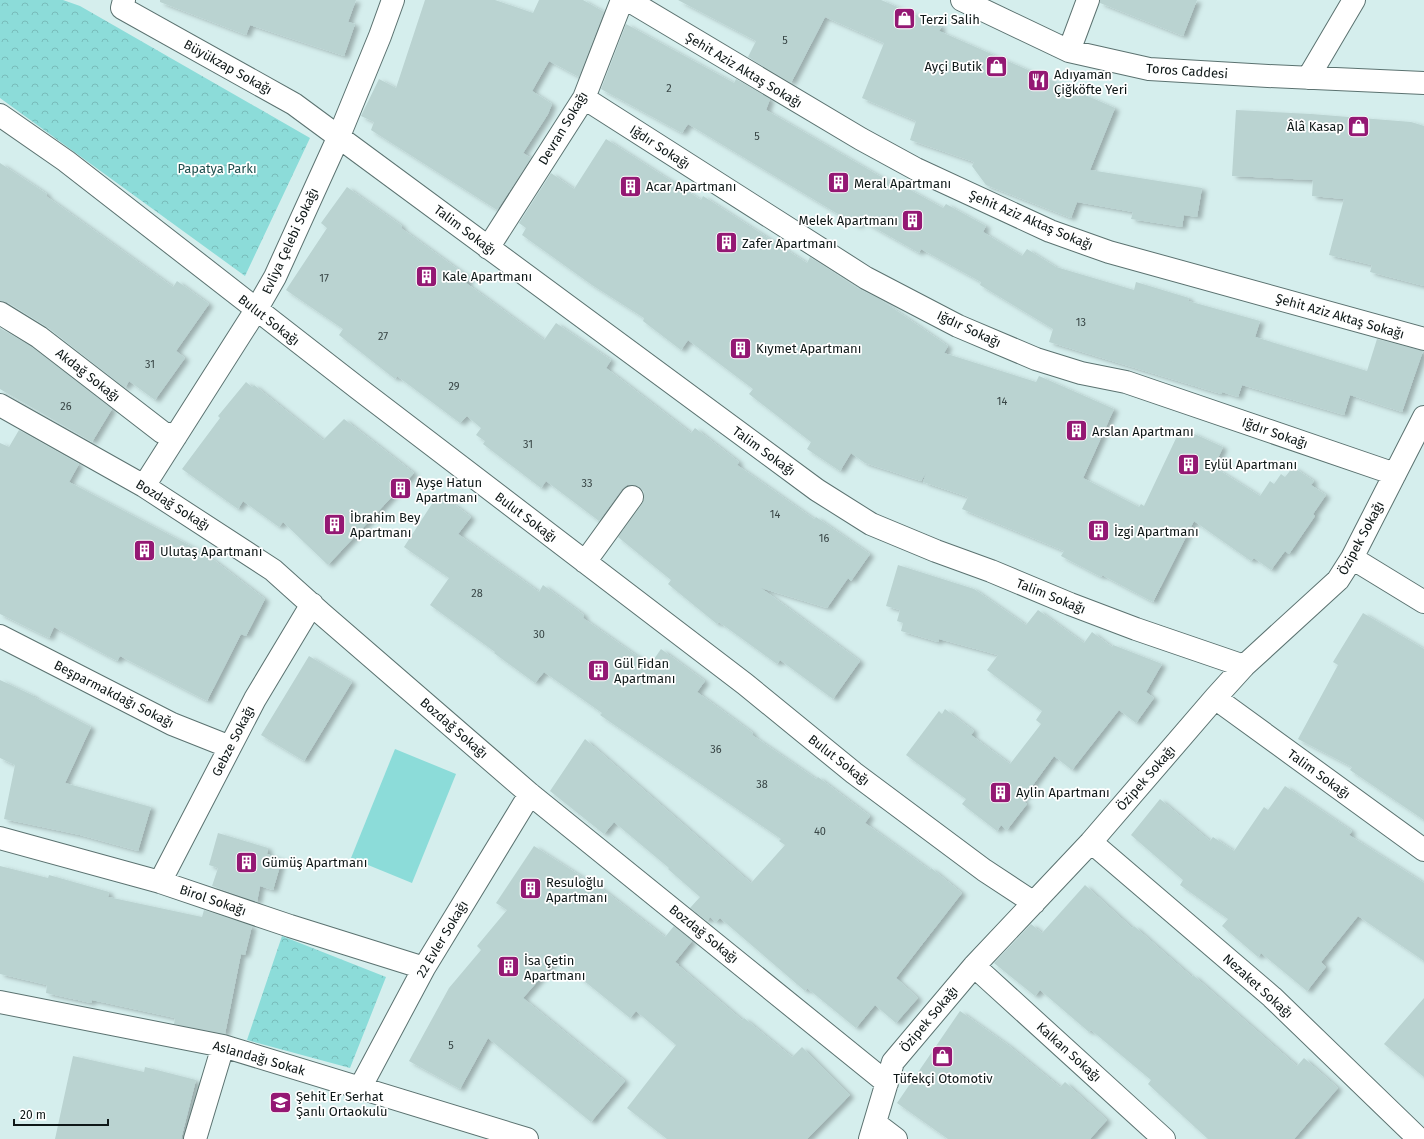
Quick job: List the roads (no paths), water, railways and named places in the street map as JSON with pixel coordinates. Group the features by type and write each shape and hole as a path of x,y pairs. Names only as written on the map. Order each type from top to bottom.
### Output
{"street":[{"name":"Büyükzap Sokağı","path":"124,0 122,8 294,104 339,136"},
{"name":"Evliya Çelebi Sokağı","path":"144,486 256,310 275,277 339,136 380,36 392,0"},
{"name":"Devran Sokağı","path":"488,248 584,98 622,0"},
{"name":"Şehit Aziz Aktaş Sokağı","path":"628,0 861,139 916,169 1050,231 1109,252 1424,339"},
{"name":"Toros Caddesi","path":"962,0 1069,51 1149,70 1424,83"},
{"path":"1069,51 1088,0"},
{"path":"1308,78 1354,0"},
{"name":"Iğdır Sokağı","path":"584,98 866,278 958,326 1036,359 1080,372 1126,382 1395,474"},
{"name":"Bulut Sokağı","path":"0,115 66,161 256,310 745,684 854,773 984,870 1034,903"},
{"name":"Talim Sokağı","path":"339,136 488,248 811,485 871,524 1070,604 1244,666"},
{"name":"Akdağ Sokağı","path":"0,313 39,337 162,432 176,436"},
{"name":"Bozdağ Sokağı","path":"0,405 144,486 273,570 530,794 887,1083"},
{"name":"Özipek Sokağı","path":"873,1131 893,1062 974,966 1091,842 1244,666 1338,580 1352,558 1424,417"},
{"path":"585,562 632,497"},
{"path":"1352,558 1424,602"},
{"name":"Gebze Sokağı","path":"160,882 255,699 312,604"},
{"name":"Beşparmakdağı Sokağı","path":"0,636 172,724 230,747"},
{"name":"Talim Sokağı","path":"1215,698 1424,850"},
{"name":"22 Evler Sokağı","path":"360,1088 424,968 530,794"},
{"name":"Birol Sokağı","path":"0,838 160,882 290,926 424,968"},
{"name":"Nezaket Sokağı","path":"1091,842 1272,997 1419,1139"},
{"name":"Kalkan Sokağı","path":"974,966 1164,1139"},
{"name":"Aslandağı Sokak","path":"0,1002 223,1046 518,1138"},
{"path":"195,1139 223,1046"},
{"path":"873,1131 896,1139"}],"place":[{"name":"Terzi Salih","path":"904,19"},
{"name":"Ayçi Butik","path":"997,66"},
{"name":"Adıyaman Çiğköfte Yeri","path":"1038,81"},
{"name":"Âlâ Kasap","path":"1359,126"},
{"name":"Meral Apartmanı","path":"839,183"},
{"name":"Acar Apartmanı","path":"630,186"},
{"name":"Melek Apartmanı","path":"913,220"},
{"name":"Zafer Apartmanı","path":"727,243"},
{"name":"Kale Apartmanı","path":"427,276"},
{"name":"Kıymet Apartmanı","path":"740,348"},
{"name":"Arslan Apartmanı","path":"1076,431"},
{"name":"Eylül Apartmanı","path":"1189,464"},
{"name":"Ayşe Hatun Apartmanı","path":"401,489"},
{"name":"İbrahim Bey Apartmanı","path":"334,524"},
{"name":"İzgi Apartmanı","path":"1099,531"},
{"name":"Ulutaş Apartmanı","path":"145,551"},
{"name":"Gül Fidan Apartmanı","path":"599,670"},
{"name":"Aylin Apartmanı","path":"1000,792"},
{"name":"Gümüş Apartmanı","path":"246,862"},
{"name":"Resuloğlu Apartmanı","path":"530,889"},
{"name":"İsa Çetin Apartmanı","path":"508,967"},
{"name":"Tüfekçi Otomotiv","path":"943,1056"},
{"name":"Şehit Er Serhat Şanlı Ortaokulu","path":"280,1103"}],"park label":[{"name":"Papatya Parkı","path":"217,168"}]}
